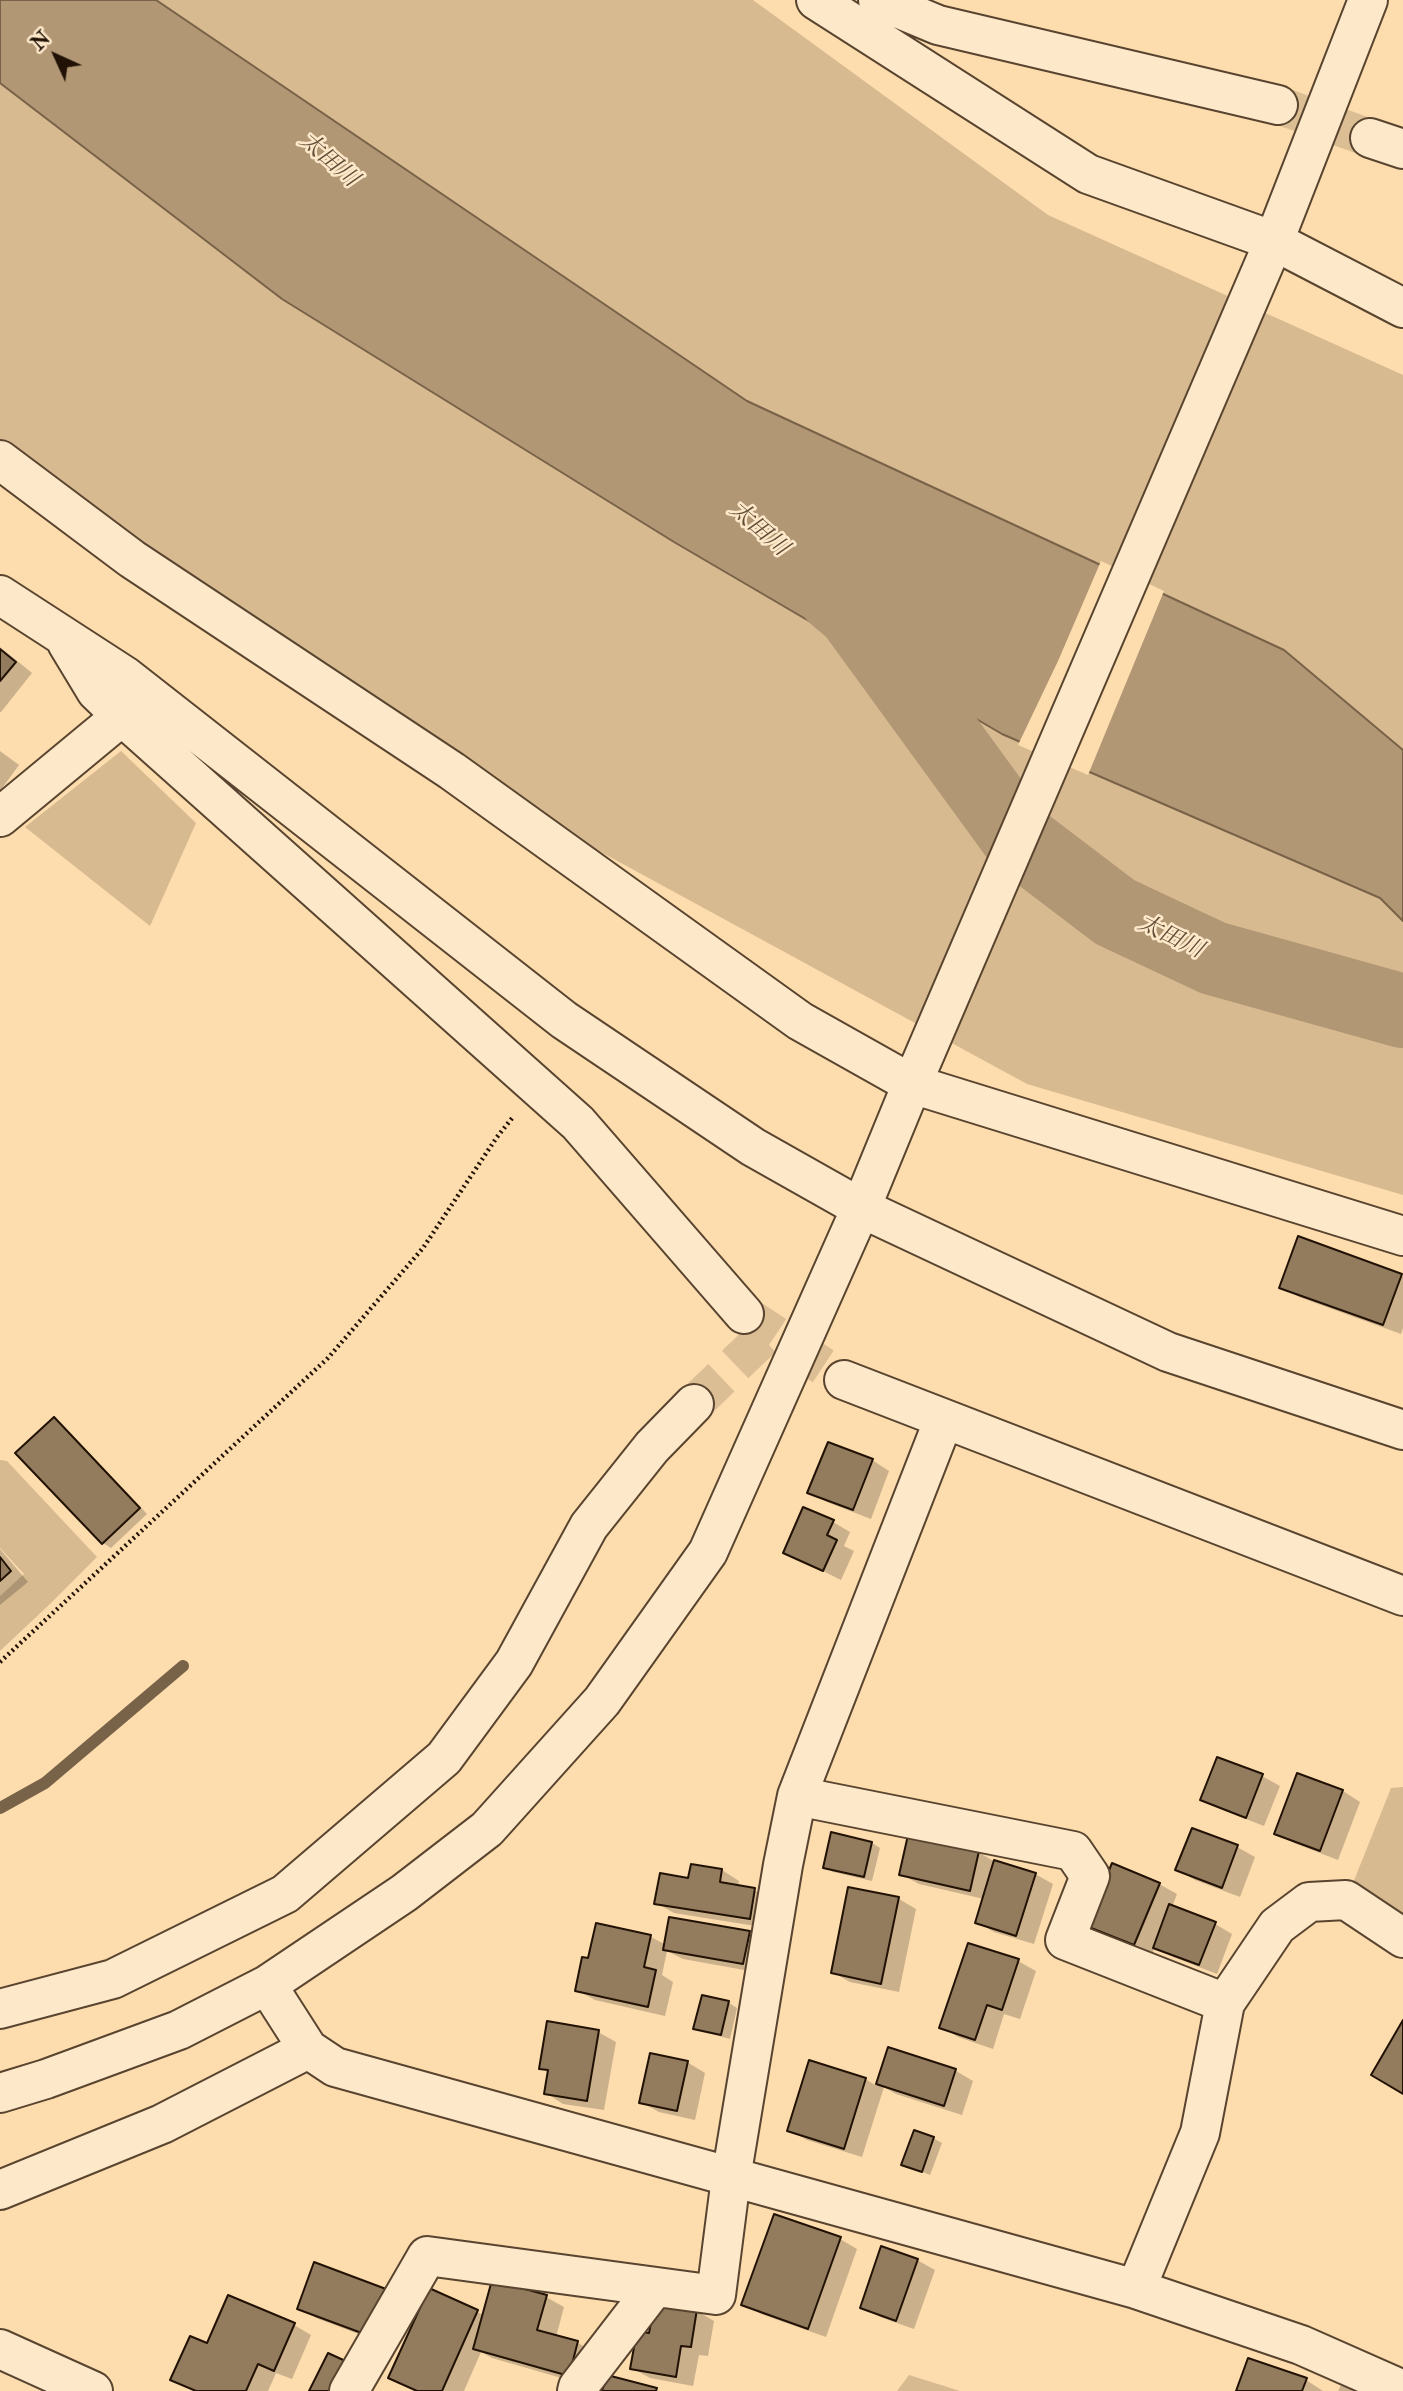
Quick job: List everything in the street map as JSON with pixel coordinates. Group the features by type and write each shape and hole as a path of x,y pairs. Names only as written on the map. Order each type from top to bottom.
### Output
{"street":[{"path":"816,0 1088,174 1274,241 1403,308"},
{"path":"878,0 938,25 1278,105"},
{"path":"932,0 981,35"},
{"path":"0,2092 47,2079 179,2030 267,1985 404,1893 487,1829 602,1701 708,1552 861,1208 1274,241 1368,0"},
{"path":"0,460 132,559 452,771 800,1021 912,1084 1403,1236"},
{"path":"0,595 125,676 564,1020 753,1147 861,1208 1168,1352 1403,1430"},
{"path":"62,635 96,691 122,716 578,1123 744,1314"},
{"path":"0,817 122,716"},
{"path":"844,1380 1403,1596"},
{"path":"0,2009 113,1979 285,1894 444,1758 514,1663 589,1526 653,1447 694,1404"},
{"path":"349,2391 427,2256 716,2295 730,2178 797,1796 944,1419"},
{"path":"797,1796 1073,1851 1090,1876 1065,1940 1225,2003"},
{"path":"1136,2289 1200,2133 1225,2003 1277,1926 1309,1902 1346,1900 1403,1938"},
{"path":"267,1985 308,2049 335,2067 1136,2289 1301,2345 1403,2390"},
{"path":"0,2190 162,2124 308,2049"},
{"path":"577,2391 655,2287"},
{"path":"0,2350 93,2391"}],"path":[{"path":"0,1662 328,1358 423,1248 497,1137 537,1086"}],"shaded area":[{"path":"0,0 753,0 1048,215 1403,375 1403,1195 1027,1084 452,771 0,457"},
{"path":"121,751 196,823 150,926 25,827"},
{"path":"0,1460 7,1461 97,1557 0,1651 0,1596 24,1574 0,1548"},
{"path":"1403,1787 1403,1922 1351,1888 1391,1788"},
{"path":"909,2375 960,2391 897,2391"}],"water":[{"path":"0,0 156,0 747,401 1284,650 1403,750 1403,921 1380,898 1002,734 674,542 282,299 0,83"}],"pier":[{"path":"1101,561 1164,591 1088,775 1018,745"}],"building":[{"path":"0,649 16,662 0,681"},
{"path":"1298,1236 1402,1274 1383,1325 1279,1288"},
{"path":"54,1417 140,1508 102,1544 15,1453"},
{"path":"828,1442 873,1459 853,1510 807,1493"},
{"path":"803,1507 834,1520 827,1535 837,1540 823,1571 783,1553"},
{"path":"0,1557 11,1571 0,1581"},
{"path":"1217,1757 1263,1774 1246,1818 1200,1800"},
{"path":"1297,1773 1343,1790 1320,1851 1274,1834"},
{"path":"1192,1828 1238,1845 1222,1888 1175,1870"},
{"path":"831,1832 872,1842 864,1877 823,1868"},
{"path":"908,1835 979,1851 970,1891 899,1875"},
{"path":"994,1860 1036,1873 1016,1936 975,1923"},
{"path":"1112,1863 1160,1883 1134,1945 1086,1926"},
{"path":"691,1864 722,1869 720,1882 755,1888 750,1919 654,1904 660,1873 688,1878"},
{"path":"848,1887 899,1897 881,1984 831,1973"},
{"path":"1169,1904 1216,1922 1199,1965 1153,1948"},
{"path":"669,1917 750,1931 743,1964 663,1950"},
{"path":"596,1923 651,1935 644,1967 656,1970 648,2007 575,1991 582,1957 588,1958"},
{"path":"968,1943 1019,1959 1002,2010 987,2005 975,2040 939,2028"},
{"path":"702,1995 729,2001 721,2035 693,2029"},
{"path":"1403,2020 1403,2094 1371,2075"},
{"path":"547,2021 599,2030 587,2101 544,2094 548,2070 539,2069"},
{"path":"888,2047 956,2069 944,2106 876,2084"},
{"path":"650,2053 688,2061 677,2111 639,2103"},
{"path":"809,2060 866,2078 844,2149 787,2131"},
{"path":"914,2130 934,2137 922,2172 901,2165"},
{"path":"774,2214 841,2237 808,2329 741,2305"},
{"path":"881,2246 918,2259 896,2321 860,2308"},
{"path":"314,2262 386,2289 367,2335 297,2309"},
{"path":"492,2280 547,2295 537,2330 578,2341 569,2376 473,2349"},
{"path":"429,2288 478,2310 442,2391 417,2391 388,2378"},
{"path":"228,2295 295,2323 274,2371 258,2364 246,2391 196,2391 170,2380 190,2336 207,2343"},
{"path":"655,2302 697,2309 691,2347 681,2346 676,2377 630,2369 637,2331 649,2333"},
{"path":"328,2353 352,2364 339,2391 309,2391"},
{"path":"1248,2358 1307,2378 1302,2391 1236,2391"},
{"path":"607,2375 657,2388 656,2391 602,2391"}],"waterway":[{"name":"太田川","path":"835,596 853,611 1019,839 1115,912 1213,958 1403,1011"},
{"path":"0,1808 45,1783 183,1666"}],"tunnel":[{"path":"1278,105 1370,138"},
{"path":"744,1314 844,1380"},
{"path":"694,1404 770,1331"}]}
